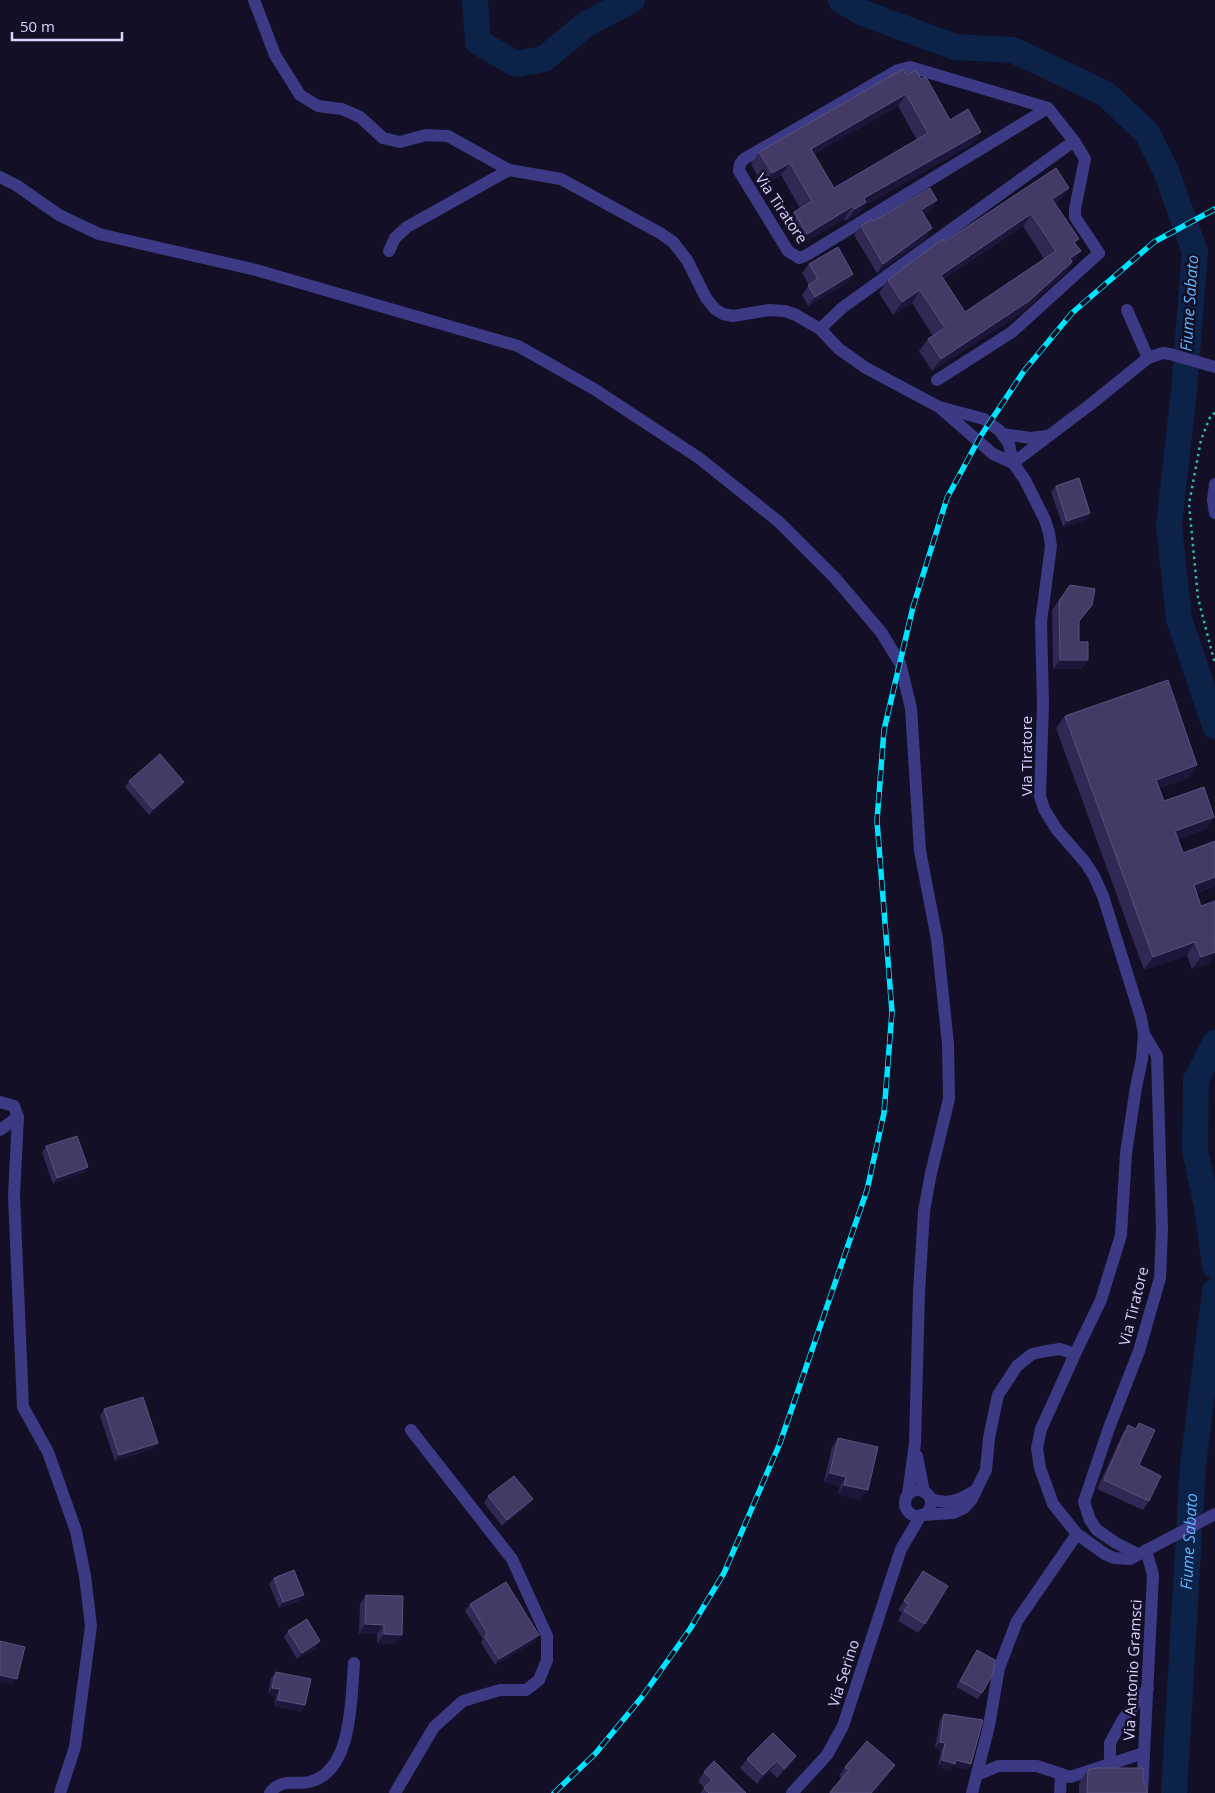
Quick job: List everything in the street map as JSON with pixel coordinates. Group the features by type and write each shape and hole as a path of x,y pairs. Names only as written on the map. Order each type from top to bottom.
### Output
{"street":[{"name":"Via Tiratore","path":"254,0 275,55 300,95 318,106 342,109 360,117 383,138 400,142 426,135 448,136 509,170 561,179 674,242 687,260 706,298 723,314 733,316 769,310 785,311 796,315 820,329 839,348 866,368 939,408 993,454 1013,463"},
{"name":"Via Tiratore","path":"910,67 1048,108 799,258 788,252 739,170 740,164 744,159 898,70 910,67"},
{"path":"937,380 1012,332 1099,253 1075,217 1074,209 1085,159 1074,141 1048,108"},
{"path":"820,329 842,308 1074,141"},
{"path":"389,251 395,238 407,227 509,170"},
{"path":"0,177 16,185 59,215 99,234 256,270 518,346 594,389 700,458 779,522 835,578 881,632 900,662 911,708 920,851 937,939 948,1044 949,1099 924,1211 919,1292 915,1443 930,1507 922,1515"},
{"path":"1127,310 1148,358"},
{"path":"1013,463 1092,404 1148,358 1162,353 1170,354 1215,367"},
{"name":"Via Tiratore","path":"939,408 984,419 1002,434 1009,444 1013,463 1025,480 1045,520 1050,546 1041,622 1043,704 1040,796 1044,808 1057,830 1085,862 1094,876 1106,906 1141,1018 1144,1034 1142,1059 1126,1154 1121,1234 1101,1300 1041,1429 1037,1448 1040,1468 1053,1504 1077,1534 1105,1554 1114,1558 1130,1559 1215,1514"},
{"path":"1002,434 1031,438 1050,435"},
{"path":"1215,484 1213,500 1215,513"},
{"name":"Via Tiratore","path":"1142,1552 1116,1543 1097,1530 1090,1520 1084,1502 1109,1428 1139,1351 1160,1278 1162,1230 1157,1056 1144,1034"},
{"path":"0,1102 14,1106 18,1117 14,1196 23,1407 48,1452 76,1530 85,1576 91,1626 76,1747 60,1793"},
{"path":"0,1130 18,1117"},
{"path":"976,1490 962,1498 947,1502 938,1502 916,1490 907,1500 909,1513 913,1515 940,1515 953,1513 964,1508 972,1499 986,1470 989,1438 998,1395 1017,1366 1032,1354 1046,1351 1060,1349 1075,1354"},
{"path":"395,1793 434,1727 463,1701 500,1690 526,1690 539,1680 547,1660 547,1636 512,1559 411,1430"},
{"name":"Via Serino","path":"792,1793 827,1755 843,1726 901,1549 915,1443"},
{"name":"Via Serino","path":"901,1549 922,1515"},
{"path":"972,1793 989,1726 999,1668 1016,1621 1077,1534"},
{"name":"Via Antonio Gramsci","path":"1142,1552 1153,1575 1142,1793"},
{"path":"270,1793 274,1788 284,1783 309,1782 323,1776 336,1764 347,1736 354,1663"},
{"path":"1110,1764 1110,1743 1123,1720 1148,1688"},
{"path":"977,1775 998,1766 1037,1766 1070,1777 1144,1753"},
{"path":"1060,1793 1061,1774"}],"path":[{"path":"1215,413 1211,415 1201,440 1189,504 1198,598 1215,664"}],"building":[{"path":"903,69 907,75 916,70 921,79 926,77 950,120 968,109 981,132 864,198 866,202 855,209 853,206 807,234 794,212 812,201 790,163 772,173 759,152","holes":["906,94 928,133 834,188 811,149"]},
{"path":"1056,168 1069,188 1052,199 1079,239 1074,242 1081,251 1070,258 1072,262 1029,301 941,359 928,339 945,328 920,290 902,302 888,280 943,239 944,242","holes":["1031,214 1056,251 965,312 941,275"]},
{"path":"930,188 937,200 921,210 932,228 883,264 861,226 872,219 874,221"},
{"path":"838,247 853,274 815,297 808,285 818,279 809,264"},
{"path":"1079,478 1090,513 1067,521 1056,486"},
{"path":"1070,585 1095,589 1092,605 1079,621 1079,642 1088,642 1088,660 1060,660 1059,601"},
{"path":"1168,680 1197,765 1156,780 1164,801 1204,787 1214,817 1175,831 1183,853 1215,841 1215,877 1194,885 1201,906 1215,901 1215,952 1201,957 1195,942 1153,957 1065,716"},
{"path":"160,754 184,782 153,809 129,781"},
{"path":"77,1136 88,1167 57,1178 46,1146"},
{"path":"143,1397 158,1443 119,1455 104,1409"},
{"path":"1139,1423 1155,1430 1139,1465 1161,1476 1149,1501 1104,1480 1128,1425 1136,1429"},
{"path":"838,1438 878,1447 868,1490 844,1485 846,1477 830,1473"},
{"path":"514,1476 533,1499 507,1520 488,1496"},
{"path":"294,1570 304,1595 283,1602 274,1578"},
{"path":"923,1571 948,1586 925,1624 904,1611 909,1604 904,1601"},
{"path":"506,1582 539,1635 499,1659 485,1637 487,1633 470,1604"},
{"path":"366,1595 403,1596 402,1635 384,1634 384,1625 365,1624"},
{"path":"307,1619 320,1641 302,1653 288,1631"},
{"path":"0,1641 25,1647 17,1679 0,1675"},
{"path":"977,1650 995,1660 993,1674 982,1693 960,1681"},
{"path":"276,1672 311,1679 305,1705 278,1700 280,1689 272,1688"},
{"path":"944,1714 983,1720 971,1764 956,1760 955,1764 942,1760 945,1743 940,1742"},
{"path":"773,1733 796,1756 784,1769 777,1761 763,1775 747,1759"},
{"path":"867,1741 895,1765 871,1793 830,1792 849,1770 845,1767"},
{"path":"714,1761 746,1793 709,1793 704,1788 712,1780 704,1772"},
{"path":"1096,1768 1143,1768 1143,1781 1147,1788 1147,1793 1087,1793 1088,1770"}],"waterway":[{"name":"Fiume Sabato","path":"475,0 478,42 516,64 544,59 586,24 632,0"},
{"name":"Fiume Sabato","path":"841,0 863,13 955,47 1013,50 1106,94 1147,133 1166,171 1195,252 1184,390 1169,525 1179,619 1215,726"},
{"name":"Fiume Sabato","path":"1215,1043 1196,1080 1195,1150 1207,1206 1215,1266"},
{"name":"Fiume Sabato","path":"1174,1793 1193,1465 1215,1291"}],"railway":[{"path":"554,1793 595,1754 642,1697 690,1629 724,1573 780,1443 867,1190 884,1113 892,1012 877,821 884,730 913,607 947,498 980,437 1024,371 1072,313 1154,242 1215,209"}]}
